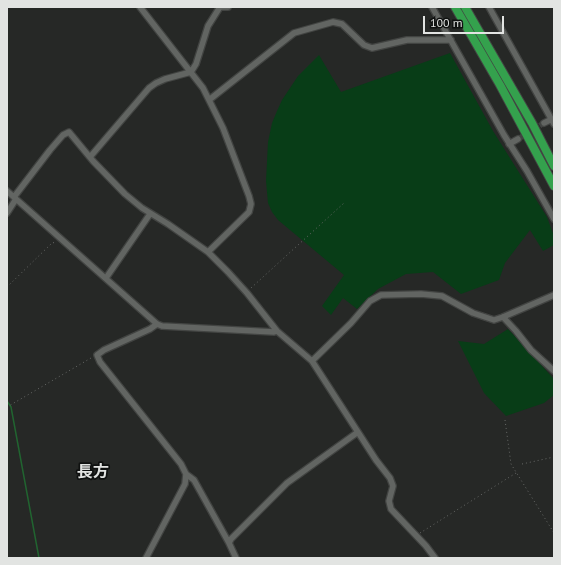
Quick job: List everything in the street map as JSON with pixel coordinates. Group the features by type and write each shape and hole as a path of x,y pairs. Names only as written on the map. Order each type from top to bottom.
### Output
{"highway":[{"path":"454,7 500,85 554,186"},
{"path":"466,7 532,123 554,166"}],"street":[{"path":"140,7 191,72 209,100 223,128 252,204 249,212 208,252"},
{"path":"90,157 149,88 165,79 191,72 196,64 208,26 220,7 228,7"},
{"path":"432,7 509,144 527,171 554,219"},
{"path":"489,7 553,122 544,123"},
{"path":"209,100 294,33 333,22 342,24 364,45 372,48 407,40 451,40"},
{"path":"7,213 15,198 50,150 65,133 69,132 125,194 150,214 174,228 208,252 246,293 277,331 312,362 392,482 393,486 389,501 391,509 417,536 435,558"},
{"path":"509,144 518,138"},
{"path":"7,191 157,324 168,328 277,331"},
{"path":"106,278 150,214"},
{"path":"312,362 351,323 370,301 381,295 415,294 442,296 482,316 494,320 503,318 554,295"},
{"path":"503,318 516,331 531,350 554,371"},
{"path":"157,324 150,329 104,350 97,355 181,464 186,474 194,480 236,558"},
{"path":"229,543 231,539 287,483 358,432"},
{"path":"146,558 185,484 186,474"}],"path":[{"path":"246,293 344,203"},
{"path":"7,287 52,243 63,240"},
{"path":"8,407 97,355"},
{"path":"505,420 511,464 554,532"},
{"path":"522,464 554,457"},
{"path":"417,536 517,473"}],"green space":[{"path":"450,53 493,131 547,217 554,236 554,245 543,251 530,230 505,263 499,280 461,294 433,272 406,274 378,289 357,309 343,298 331,315 322,306 344,275 278,220 268,203 266,181 268,142 272,123 277,111 282,100 298,76 319,55 341,92"},
{"path":"508,329 554,379 554,395 544,403 506,416 484,393 458,341 484,344"}],"waterway":[{"path":"7,401 11,407 39,558"}],"tunnel":[{"path":"518,139 544,123"}],"district":[{"name":"長方","path":"93,472"}]}
